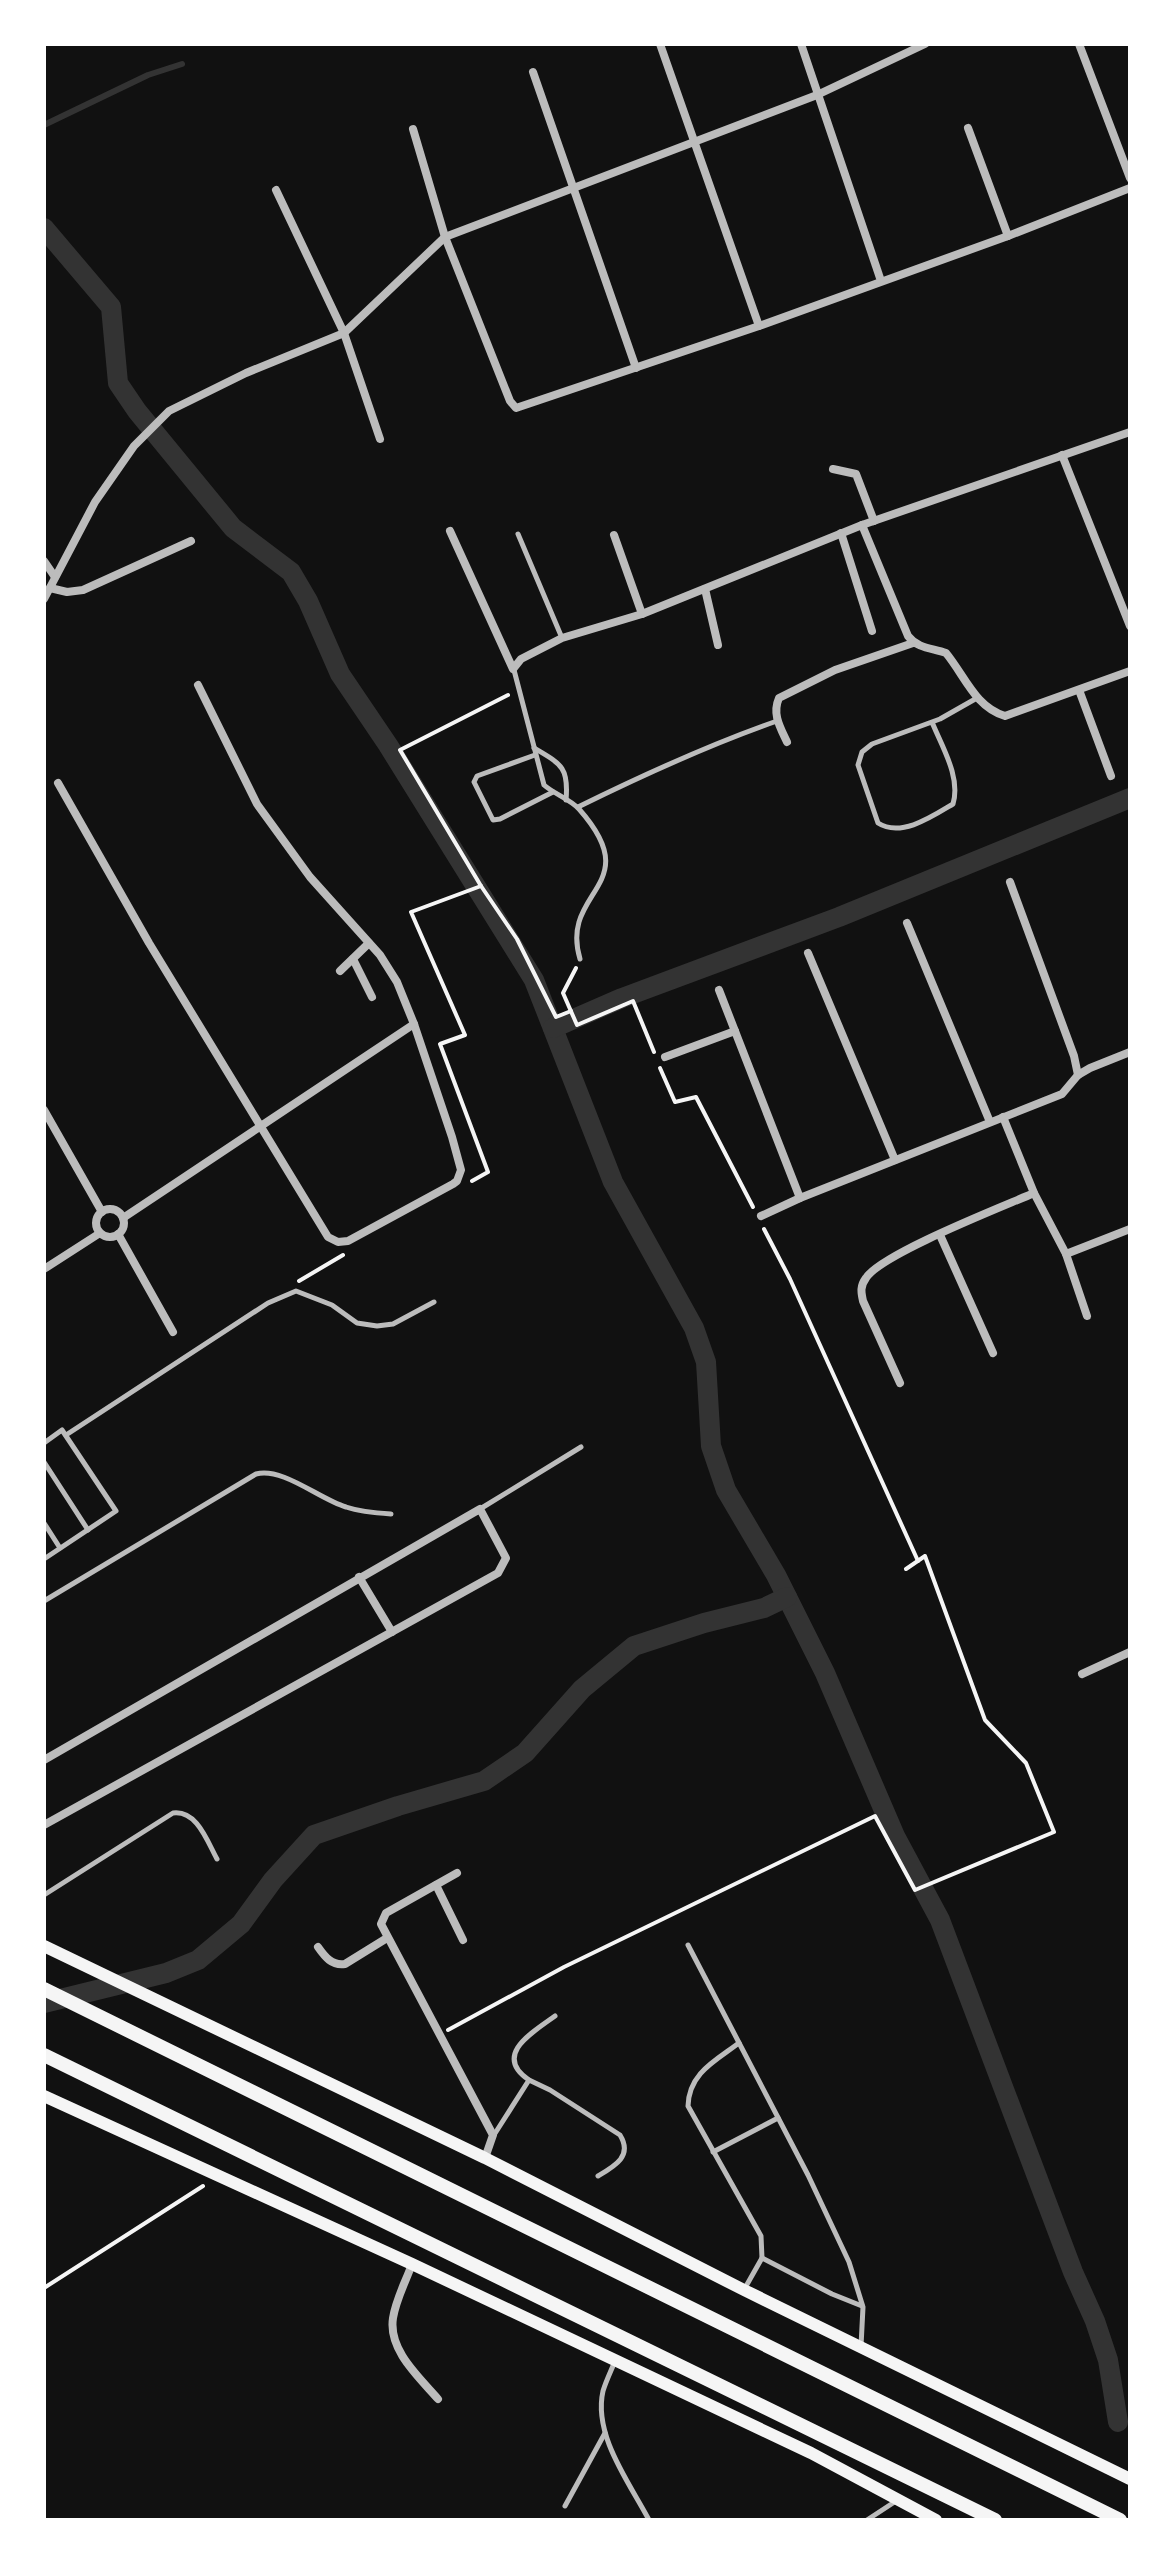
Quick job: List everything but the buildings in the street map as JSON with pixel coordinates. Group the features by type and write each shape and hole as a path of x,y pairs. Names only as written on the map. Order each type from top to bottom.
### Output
{"main road":[{"path":"44,1946 485,2158 744,2290 1130,2479"},
{"path":"44,1989 1120,2520"},
{"path":"44,2055 995,2520"},
{"path":"44,2096 412,2264 811,2453 936,2520"}],"street":[{"path":"660,44 759,326"},
{"path":"801,44 881,281"},
{"path":"44,599 95,502 134,446 169,411 246,373 344,333 445,237 817,95 925,44"},
{"path":"1079,44 1130,178"},
{"path":"533,72 636,368"},
{"path":"968,128 1008,236"},
{"path":"413,129 445,237 510,401 516,408 759,326 1008,236 1130,188"},
{"path":"276,190 344,333 380,439"},
{"path":"450,531 513,669 521,659 562,638 642,614 862,525 1130,432"},
{"path":"1062,455 1130,626"},
{"path":"833,469 856,474 874,521"},
{"path":"862,525 913,643"},
{"path":"841,533 872,631"},
{"path":"614,535 642,614"},
{"path":"50,588 67,592 83,590 191,541"},
{"path":"44,561 55,577"},
{"path":"705,589 718,645"},
{"path":"787,742 777,721 775,707 779,698 835,670 913,643 946,653 990,712 1005,716 1130,671"},
{"path":"58,783 149,943 328,1237 338,1242 348,1241 453,1184 461,1170 414,1024 397,982 369,943 310,877 257,804 198,685"},
{"path":"1079,690 1111,776"},
{"path":"1010,882 1078,1075"},
{"path":"907,923 990,1122"},
{"path":"340,971 369,943"},
{"path":"808,953 895,1160"},
{"path":"353,959 372,997"},
{"path":"719,990 800,1198"},
{"path":"123,1218 414,1024"},
{"path":"665,1057 735,1031"},
{"path":"759,1216 1062,1094 1073,1085 1078,1075 1130,1052"},
{"path":"44,1110 102,1212"},
{"path":"1003,1117 1034,1193 1066,1254 1087,1316"},
{"path":"900,1383 860,1291 865,1278 875,1268 940,1235 1034,1193"},
{"path":"44,1269 100,1233 118,1234 124,1224 123,1218 114,1210 102,1212 96,1222 100,1233"},
{"path":"1066,1254 1130,1229"},
{"path":"118,1234 173,1332"},
{"path":"940,1235 993,1353"},
{"path":"44,1760 480,1509 506,1558 498,1573 44,1825"},
{"path":"359,1577 392,1632"},
{"path":"1082,1674 1130,1652"},
{"path":"457,1873 382,1918 381,1924 493,2135 485,2158"},
{"path":"436,1885 463,1940"},
{"path":"318,1947 338,1965 345,1964 387,1938"},
{"path":"412,2264 396,2305 393,2331 401,2353 438,2399"}],"lane":[{"path":"518,534 562,638"},
{"path":"513,669 544,785 578,807 601,840 607,862 602,882 581,912 575,942 580,959"},
{"path":"932,722 953,775 956,791 953,804 925,821 894,828 884,827 878,823 858,765 862,752 872,744 932,722 977,698"},
{"path":"578,807 658,768 777,721"},
{"path":"533,747 565,770 568,781 566,800"},
{"path":"535,755 477,776 474,782 488,813 493,820 500,819 553,792"},
{"path":"66,1435 268,1303 296,1291 332,1305 357,1323 377,1326 393,1324 434,1302"},
{"path":"44,1443 62,1430 116,1511 44,1559"},
{"path":"480,1509 581,1447"},
{"path":"44,1462 88,1530"},
{"path":"44,1601 256,1474 276,1473 345,1507 368,1513 391,1514"},
{"path":"44,1523 60,1548"},
{"path":"44,1895 173,1813 187,1813 196,1821 217,1859"},
{"path":"688,1945 808,2175 849,2262 863,2307 861,2347"},
{"path":"555,2016 516,2049 513,2057 515,2067 529,2080 620,2135 625,2143 625,2153 620,2161 598,2176"},
{"path":"739,2043 699,2072 688,2095 688,2106 761,2236 762,2258 744,2290"},
{"path":"493,2135 529,2080"},
{"path":"713,2152 778,2118"},
{"path":"762,2258 863,2307"},
{"path":"615,2360 604,2389 602,2416 605,2433 649,2520"},
{"path":"565,2506 605,2433"},
{"path":"867,2520 898,2500"}],"path":[{"path":"520,688 400,750 481,886 517,939 556,1017 571,1012"},
{"path":"461,1188 488,1172 440,1044 465,1035 411,912 481,886"},
{"path":"580,959 563,993 577,1025 633,1001 675,1102 696,1097 790,1279 918,1561"},
{"path":"287,1288 354,1249"},
{"path":"439,2034 564,1967 875,1816 915,1890 1054,1832 1026,1763 985,1720 925,1556 906,1569"},
{"path":"44,2288 219,2176"}],"waterway":[{"path":"44,125 148,75 182,64"},
{"path":"44,228 111,307 118,383 137,411 233,528 291,572 308,601 340,674 388,745 534,980 613,1182 694,1328 706,1362 711,1446 726,1490 776,1575 825,1673 895,1836 940,1920 1073,2272 1095,2321 1108,2360 1118,2422"},
{"path":"553,1028 622,998 839,917 1130,798"},
{"path":"44,2003 166,1973 198,1960 241,1924 273,1880 314,1835 484,1781 525,1753 582,1689 634,1646 704,1623 764,1608 787,1597"}]}
